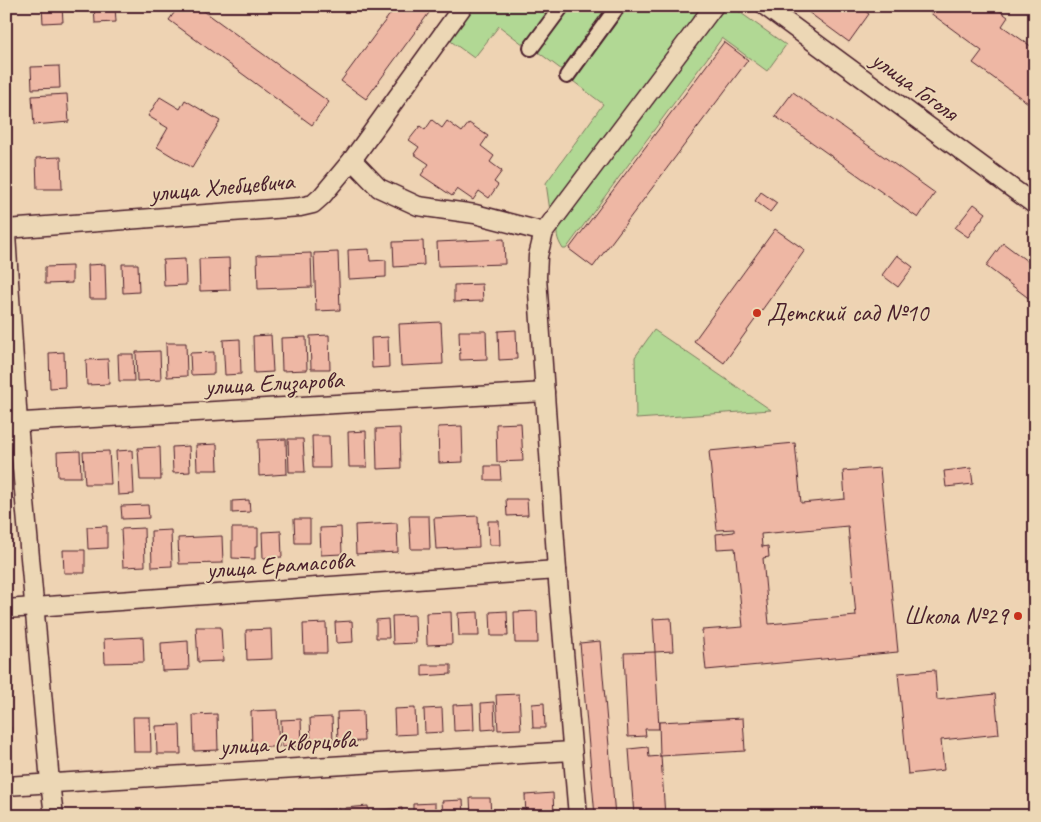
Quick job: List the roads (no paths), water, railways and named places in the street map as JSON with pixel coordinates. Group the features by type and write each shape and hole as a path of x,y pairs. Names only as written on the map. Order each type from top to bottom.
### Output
{"street":[{"name":"улица Хлебцевича","path":"6,229 300,207 313,204 352,160 463,6"},
{"path":"531,48 562,6"},
{"path":"567,76 618,6"},
{"path":"578,816 557,570 537,278 538,256 544,232 714,6"},
{"name":"улица Гоголя","path":"765,6 1035,205"},
{"path":"352,160 379,188 418,206 475,214 544,232"},
{"path":"6,234 12,423 34,607 54,816"},
{"name":"улица Елизарова","path":"12,423 545,392"},
{"name":"улица Ерамасова","path":"6,609 557,570"},
{"name":"улица Скворцова","path":"6,786 572,751"}],"place":[{"name":"Детский сад №10","path":"757,313"},
{"name":"Школа №29","path":"1018,616"}]}
